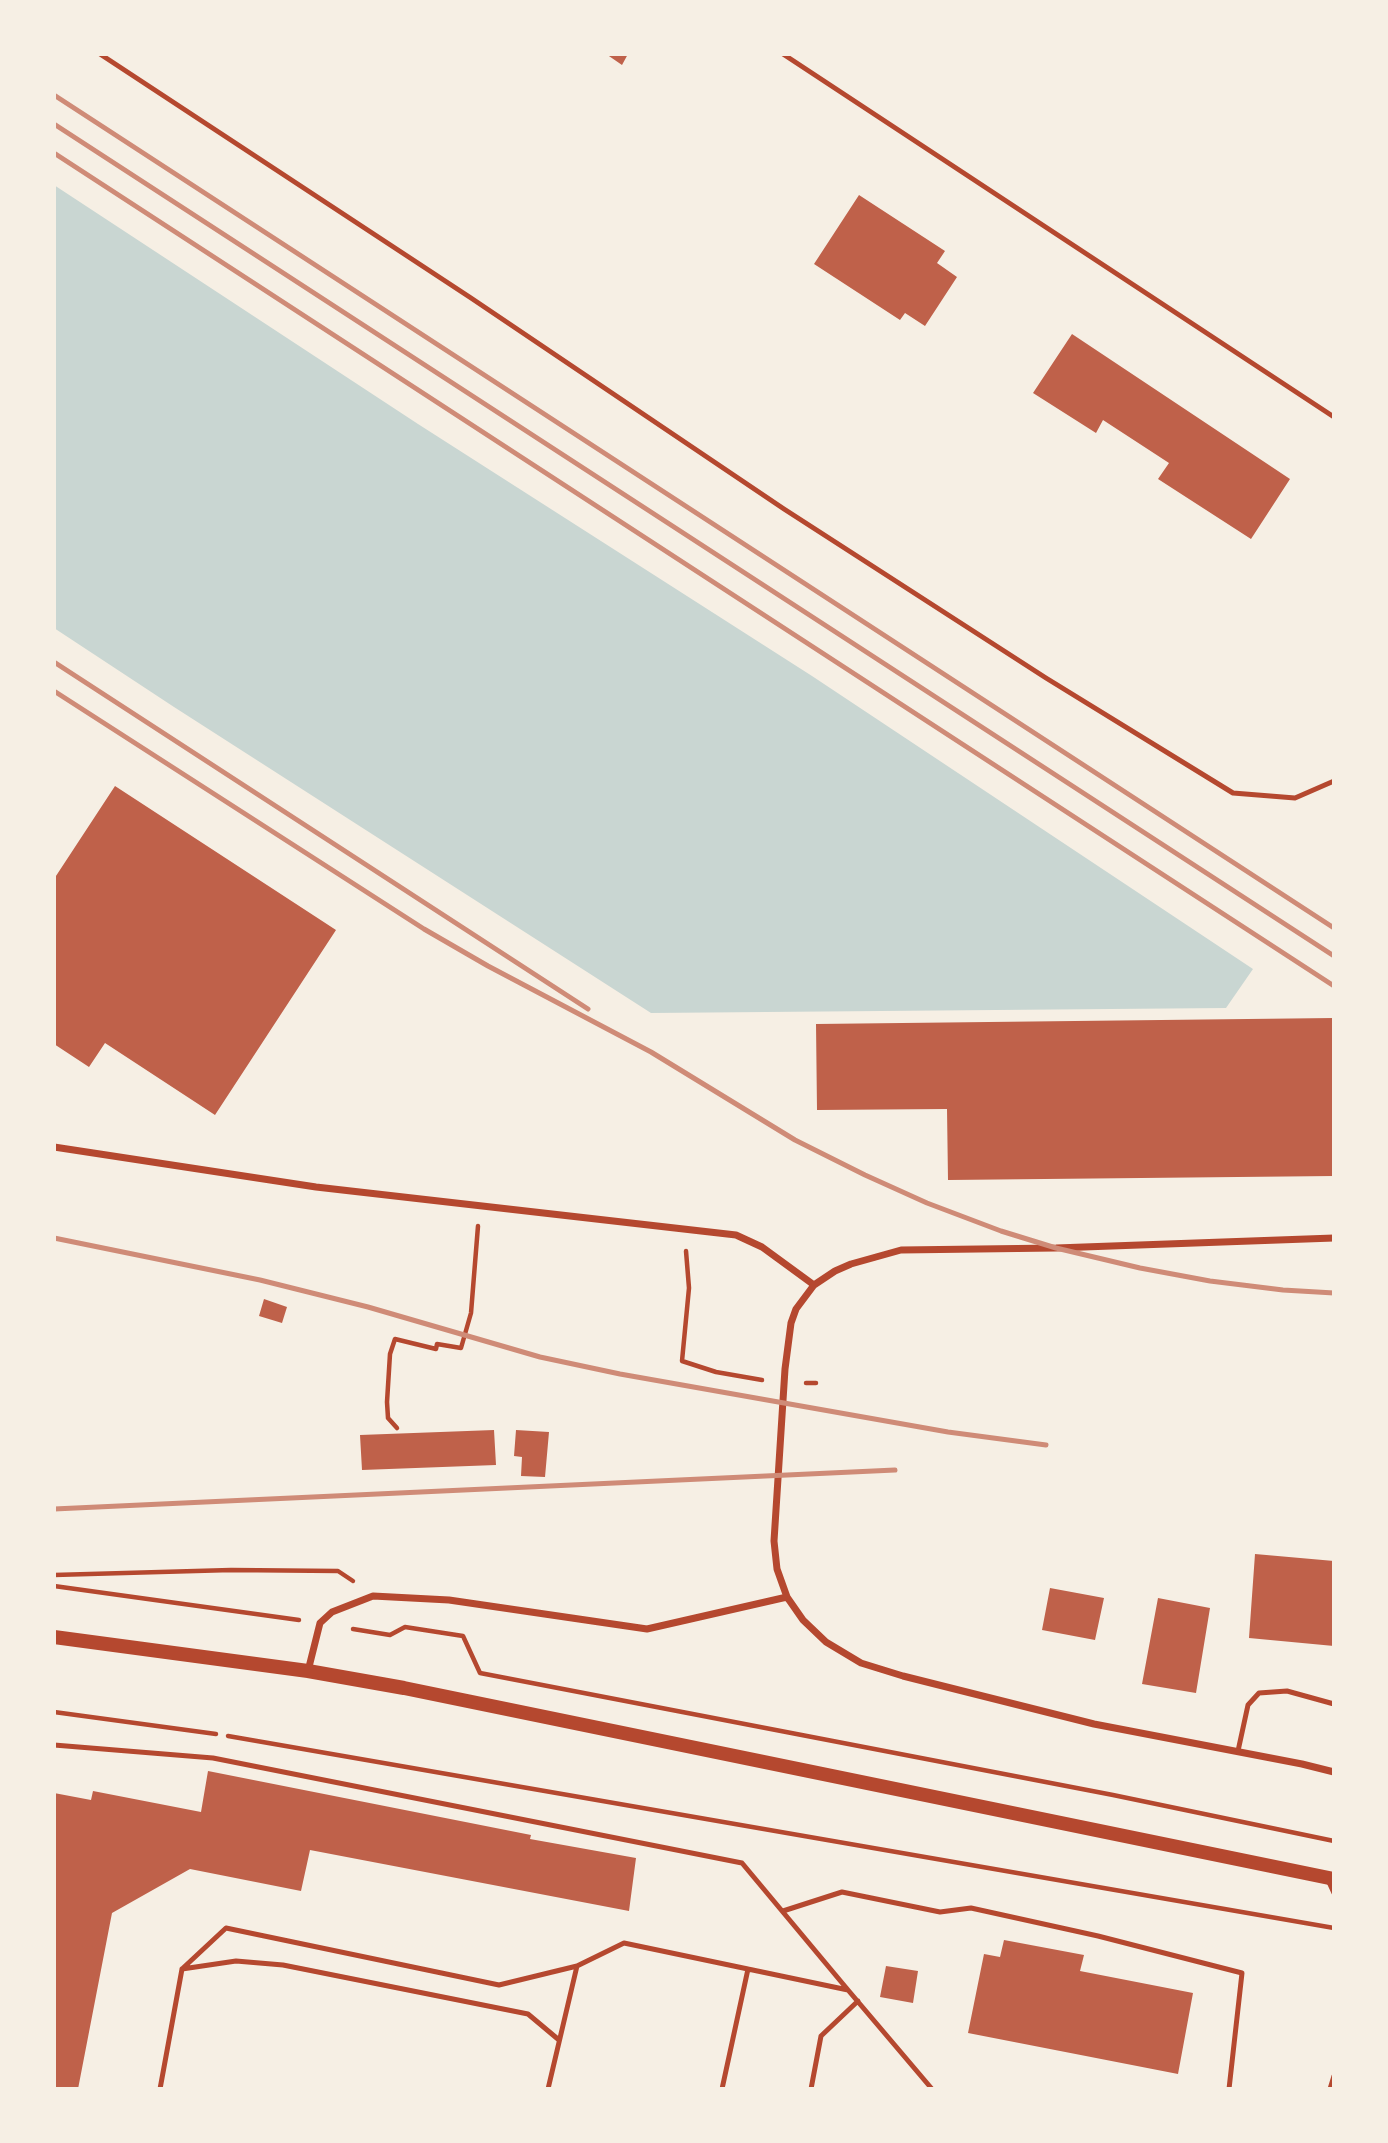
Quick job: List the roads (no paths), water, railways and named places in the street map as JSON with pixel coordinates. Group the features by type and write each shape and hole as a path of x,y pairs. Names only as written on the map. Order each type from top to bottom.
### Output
{"main road":[{"path":"54,1637 308,1671 431,1693 1331,1878"}],"street":[{"path":"54,1147 316,1187 736,1235 762,1247 814,1286"},
{"path":"1334,1238 1056,1248 901,1250 851,1264 814,1286 796,1309 791,1323 785,1369 774,1541 777,1569 787,1597 803,1620 826,1643 861,1663 1094,1724 1334,1772"},
{"path":"308,1671 320,1623 332,1612 373,1596 449,1600 647,1629 787,1597"}],"lane":[{"path":"100,54 483,306 784,509 1045,678 1233,793 1295,798 1334,781"},
{"path":"783,54 1334,417"},
{"path":"1238,1751 1248,1705 1259,1693 1287,1691 1334,1704"},
{"path":"54,1745 213,1758 742,1863 930,2086 922,2089"},
{"path":"1331,1878 1334,1893"},
{"path":"783,1911 842,1892 940,1912 971,1908 1098,1936 1242,1973 1229,2089"},
{"path":"160,2089 182,1969 226,1928 499,1985 577,1966 624,1943 848,1990"},
{"path":"182,1969 236,1961 283,1965 528,2014 559,2040"},
{"path":"548,2089 577,1966"},
{"path":"722,2089 748,1969"},
{"path":"811,2089 821,2036 858,2001"},
{"path":"1330,2089 1334,2076"}],"railway":[{"path":"54,95 1334,928"},
{"path":"54,124 1334,956"},
{"path":"54,153 1334,986"},
{"path":"54,662 588,1009"},
{"path":"54,691 424,929 651,1052 795,1140 865,1175 927,1203 1056,1248 1210,1281 1334,1293"},
{"path":"54,1238 260,1280 368,1307 540,1357 620,1374 948,1432 1046,1445"},
{"path":"54,1509 895,1470"}]}
